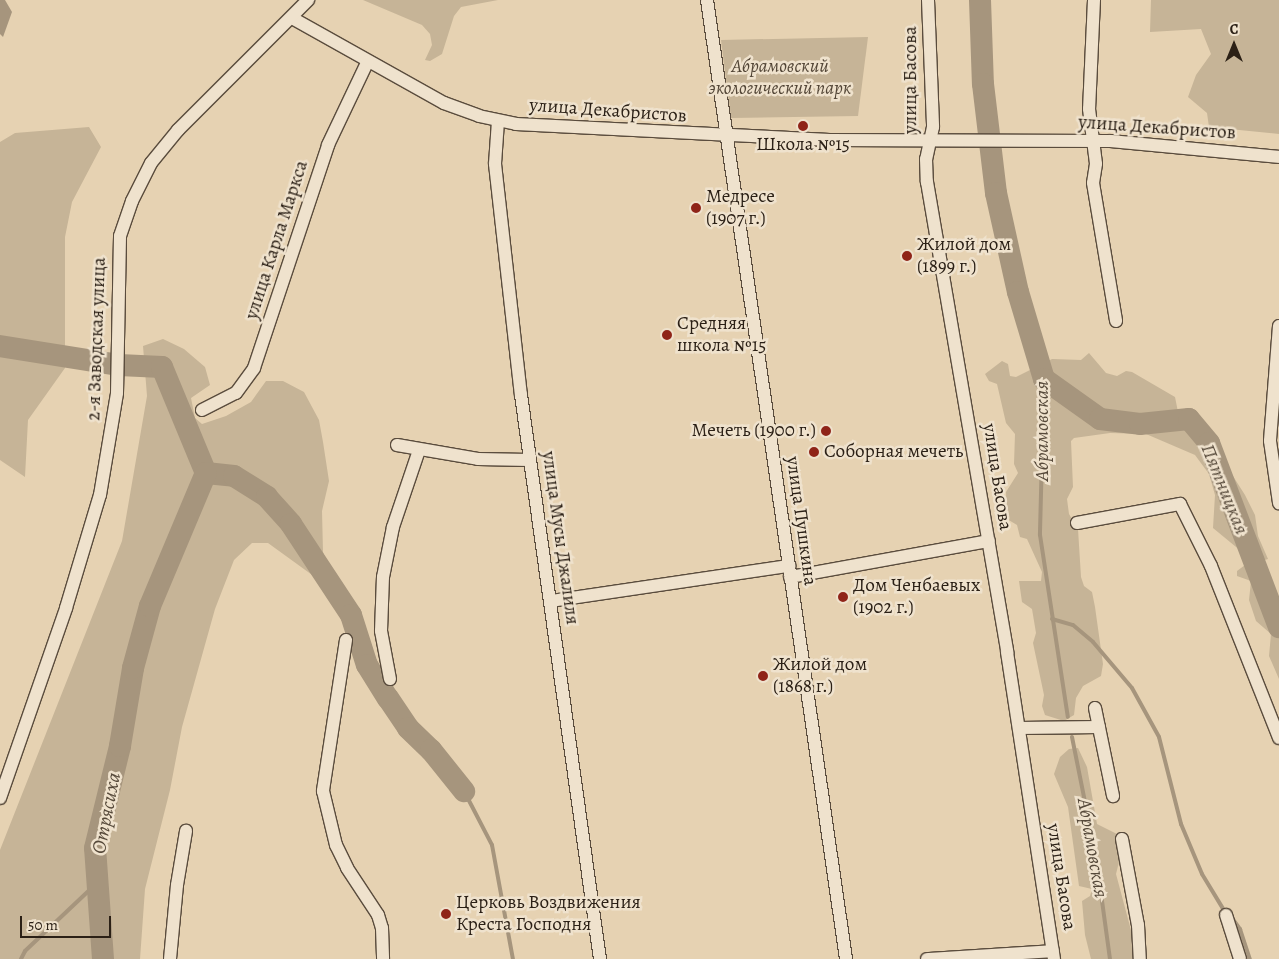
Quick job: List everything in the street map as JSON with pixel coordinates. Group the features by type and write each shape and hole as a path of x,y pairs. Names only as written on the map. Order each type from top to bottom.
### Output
{"street":[{"name":"2-я Заводская улица","path":"0,798 66,608 108,458 117,393 119,255 124,219 148,170 165,145 308,0"},
{"name":"улица Пушкина","path":"707,0 725,137 846,959"},
{"name":"улица Басова","path":"928,0 930,142 926,159 927,182 989,541 1054,955"},
{"path":"1094,0 1090,109 1096,164 1094,195 1116,321"},
{"name":"улица Декабристов","path":"292,18 367,63 444,103 498,121 551,127 725,137 930,142 1093,140 1279,157"},
{"name":"улица Карла Маркса","path":"202,410 236,393 254,368 328,146 367,63"},
{"name":"улица Мусы Джалиля","path":"498,121 495,164 529,460 551,601 600,959"},
{"path":"1279,326 1270,448 1279,503"},
{"path":"397,445 478,459 529,460"},
{"path":"390,679 381,631 383,576 393,527 420,450"},
{"path":"1077,523 1180,504 1212,566 1279,738"},
{"path":"551,601 789,571 989,541"},
{"path":"346,640 322,791 336,845 382,928 382,959"},
{"path":"1095,708 1113,796"},
{"path":"1019,728 1099,727"},
{"path":"170,959 177,885 186,831"},
{"path":"1122,839 1138,925 1140,959"},
{"path":"1226,915 1240,959"},
{"path":"927,959 1054,955"}],"green space":[{"path":"363,0 498,0 461,7 454,16 442,54 430,61 425,60 432,45 430,34 422,25"},
{"path":"1151,0 1279,0 1279,134 1209,127 1207,113 1188,97 1196,75 1211,54 1201,29 1150,32"},
{"name":"Абрамовский экологический парк","path":"868,37 858,116 731,118 721,40"},
{"path":"89,127 101,147 72,202 65,237 65,368 28,420 25,477 0,460 0,142 15,133"},
{"path":"163,339 184,349 205,367 210,385 191,398 195,418 202,424 226,416 251,402 266,381 283,381 304,392 319,420 323,442 329,481 322,511 323,552 337,593 268,543 252,543 234,560 215,609 182,727 170,790 145,889 140,959 0,959 0,850 122,541 147,396 143,346"},
{"path":"1089,353 1106,373 1117,376 1126,371 1132,372 1175,397 1179,417 1191,432 1198,426 1203,429 1245,495 1255,515 1258,536 1268,559 1252,564 1248,570 1267,571 1272,593 1279,599 1279,679 1269,656 1271,634 1256,621 1249,600 1251,581 1237,576 1237,571 1245,565 1247,556 1213,528 1215,495 1209,474 1195,455 1146,434 1110,433 1074,438 1071,441 1073,487 1067,499 1069,514 1078,529 1081,577 1084,586 1092,592 1103,664 1101,676 1083,686 1076,698 1074,715 1064,721 1045,715 1042,706 1044,695 1033,643 1036,633 1032,609 1022,602 1019,581 1041,581 1042,572 1027,539 1020,537 1017,525 1007,519 1006,492 1018,473 1014,464 1015,434 1006,423 997,384 989,381 985,374 1002,361 1008,364 1010,376 1016,377 1052,359 1081,360"},
{"path":"1078,748 1087,767 1097,824 1117,834 1120,858 1116,874 1132,934 1133,959 1091,959 1085,935 1082,901 1090,896 1092,889 1079,886 1068,807 1054,774 1060,757 1069,749"}],"shaded area":[{"path":"0,0 5,0 12,12 3,37 0,34"}],"waterway":[{"name":"Абрамовская","path":"980,0 983,84 996,193 1018,292 1044,379 1100,419 1140,424 1189,419 1209,443 1279,627"},
{"path":"0,346 119,365 162,367 206,473 234,476 267,497 291,524 351,615 367,665 388,698 408,728 431,750 464,791"},
{"name":"Абрамовская","path":"1044,379 1040,535 1068,717"},
{"name":"Отрясиха","path":"103,959 95,848 120,746 133,668 150,606 206,473"},
{"path":"1052,619 1073,625 1093,642 1132,688 1159,737 1181,824 1202,874 1225,912"},
{"name":"Абрамовская","path":"1072,737 1096,857 1110,959"},
{"path":"464,791 492,845 513,959"},
{"path":"21,959 25,951 97,883"},
{"path":"1232,918 1240,929 1250,959"}],"place":[{"name":"Школа №15","path":"803,126"},
{"name":"Медресе (1907 г.)","path":"696,208"},
{"name":"Жилой дом (1899 г.)","path":"907,256"},
{"name":"Средняя школа №15","path":"667,335"},
{"name":"Мечеть (1900 г.)","path":"826,431"},
{"name":"Соборная мечеть","path":"814,452"},
{"name":"Дом Ченбаевых (1902 г.)","path":"843,597"},
{"name":"Жилой дом (1868 г.)","path":"763,676"},
{"name":"Церковь Воздвижения Креста Господня","path":"446,914"}],"water label":[{"name":"Пятницкая","path":"1225,489"}]}
